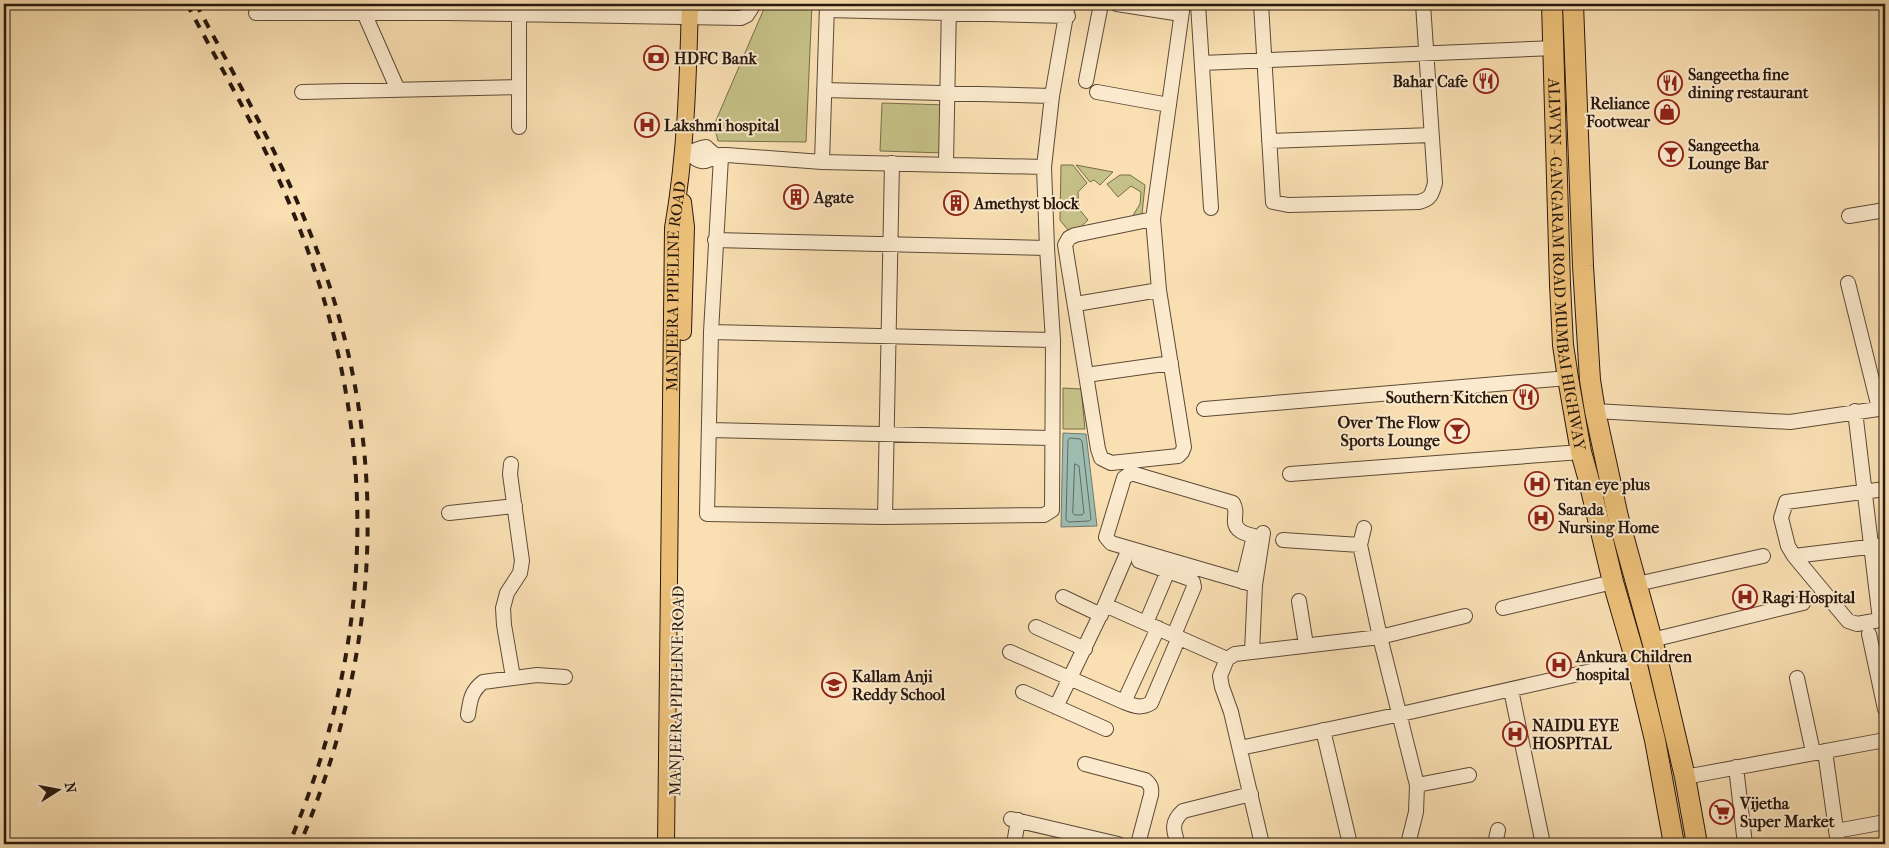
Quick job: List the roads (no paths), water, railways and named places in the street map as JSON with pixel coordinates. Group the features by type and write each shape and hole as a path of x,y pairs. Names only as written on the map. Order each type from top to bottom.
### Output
{"highway":[{"name":"ALLWYN - GANGARAM ROAD MUMBAI HIGHWAY","path":"1552,4 1563,345 1580,452 1588,477 1613,582 1636,661 1658,756 1674,844"},
{"name":"ALLWYN - GANGARAM ROAD MUMBAI HIGHWAY","path":"1573,4 1582,250 1590,380 1616,508 1652,640 1685,777 1697,844"},
{"path":"1558,228 1582,228"},
{"path":"1559,250 1582,250"}],"main road":[{"path":"681,182 686,153 690,11"},
{"name":"MANJEERA PIPELINE ROAD","path":"666,844 673,228 681,182"},
{"name":"MANJEERA PIPELINE ROAD","path":"674,844 679,452 686,227 681,182"}],"street":[{"path":"256,13 362,8 595,9 690,11 741,18 747,15 754,4"},
{"path":"1086,81 1101,4"},
{"path":"1117,4 1182,9 1153,219 1159,290 1184,447 1178,456 1111,463 1101,458 1065,245 1069,238 1075,235 1153,219"},
{"path":"1198,4 1211,208"},
{"path":"1261,4 1273,202 1288,205 1419,202 1427,200 1432,196 1435,182 1423,4"},
{"path":"718,156 711,332 707,514 884,517 1044,515 1052,510 1053,340 1044,167 1052,96 1068,10 827,7 822,162"},
{"path":"362,8 398,90"},
{"path":"946,164 949,8"},
{"path":"519,9 519,127"},
{"path":"1202,63 1554,48"},
{"path":"302,92 520,88"},
{"path":"824,90 1052,96"},
{"path":"1096,92 1169,105"},
{"path":"1269,141 1431,135"},
{"path":"686,153 697,148 706,147 718,156 727,155 822,162 1044,167"},
{"path":"884,517 892,163"},
{"path":"1849,216 1885,210"},
{"path":"715,240 1047,248"},
{"path":"1595,411 1790,422 1882,408 1848,283"},
{"path":"1076,304 1159,290"},
{"path":"711,332 1053,340"},
{"path":"1086,375 1171,363"},
{"path":"1204,409 1568,378"},
{"path":"1855,411 1864,491 1878,546 1883,620 1858,624 1848,621 1794,556 1788,546 1780,518 1786,502 1864,491 1885,489"},
{"path":"709,430 1051,438"},
{"path":"1290,474 1580,452"},
{"path":"511,464 510,474 522,561 520,573 507,594 503,608 513,677"},
{"path":"1249,583 1111,544 1106,537 1124,478 1131,473 1233,503 1236,511 1234,521 1236,529 1260,536 1249,583 1252,652"},
{"path":"449,513 515,506"},
{"path":"1364,528 1360,545 1380,637 1401,714 1417,785 1416,812 1408,844"},
{"path":"1282,540 1360,545"},
{"path":"1794,556 1878,546"},
{"path":"1010,652 1137,707 1145,707 1151,703 1177,636 1194,587 1194,582 1168,570 1098,547"},
{"path":"1056,707 1103,610 1126,556"},
{"path":"1637,584 1763,556"},
{"path":"1124,702 1152,626 1168,570"},
{"path":"1502,608 1613,582"},
{"path":"1064,596 1152,626 1227,659"},
{"path":"1298,601 1306,645"},
{"path":"1652,640 1803,603"},
{"path":"1262,844 1231,712 1222,687 1220,676 1227,659 1235,654 1380,637 1466,616"},
{"path":"1036,627 1084,649"},
{"path":"1869,634 1885,709"},
{"path":"1240,748 1511,690 1636,661"},
{"path":"468,715 471,696 476,687 483,682 537,675 565,677"},
{"path":"1797,678 1819,751 1837,838 1885,822"},
{"path":"1511,690 1543,844"},
{"path":"1022,692 1106,729"},
{"path":"1323,730 1350,844"},
{"path":"1685,777 1885,740"},
{"path":"1085,764 1145,780 1152,787 1138,844"},
{"path":"1736,767 1745,844"},
{"path":"1417,785 1469,775"},
{"path":"1178,844 1174,827 1176,817 1184,811 1250,794"},
{"path":"1014,844 1014,820 1092,841 1118,844"},
{"path":"1495,844 1498,830"}],"water":[{"path":"1063,433 1086,434 1097,526 1061,527"}],"railway":[{"path":"187,4 254,128 290,205 320,285 341,365 353,445 357,525 353,605 340,684 319,764 289,844"},
{"path":"196,4 270,144 309,230 336,307 355,384 365,461 368,538 362,615 349,692 328,768 300,844"}],"place":[{"name":"HDFC Bank","path":"656,58"},
{"name":"Bahar Cafe","path":"1486,81"},
{"name":"Sangeetha fine dining restaurant","path":"1670,83"},
{"name":"Reliance Footwear","path":"1667,112"},
{"name":"Lakshmi hospital","path":"647,125"},
{"name":"Sangeetha Lounge Bar","path":"1671,154"},
{"name":"Agate","path":"796,197"},
{"name":"Amethyst block","path":"956,203"},
{"name":"Southern Kitchen","path":"1526,397"},
{"name":"Over The Flow Sports Lounge","path":"1457,431"},
{"name":"Titan eye plus","path":"1537,484"},
{"name":"Sarada Nursing Home","path":"1541,518"},
{"name":"Ragi Hospital","path":"1745,597"},
{"name":"Ankura Children hospital","path":"1559,665"},
{"name":"Kallam Anji Reddy School","path":"834,685"},
{"name":"NAIDU EYE HOSPITAL","path":"1515,734"},
{"name":"Vijetha Super Market","path":"1722,812"}]}
